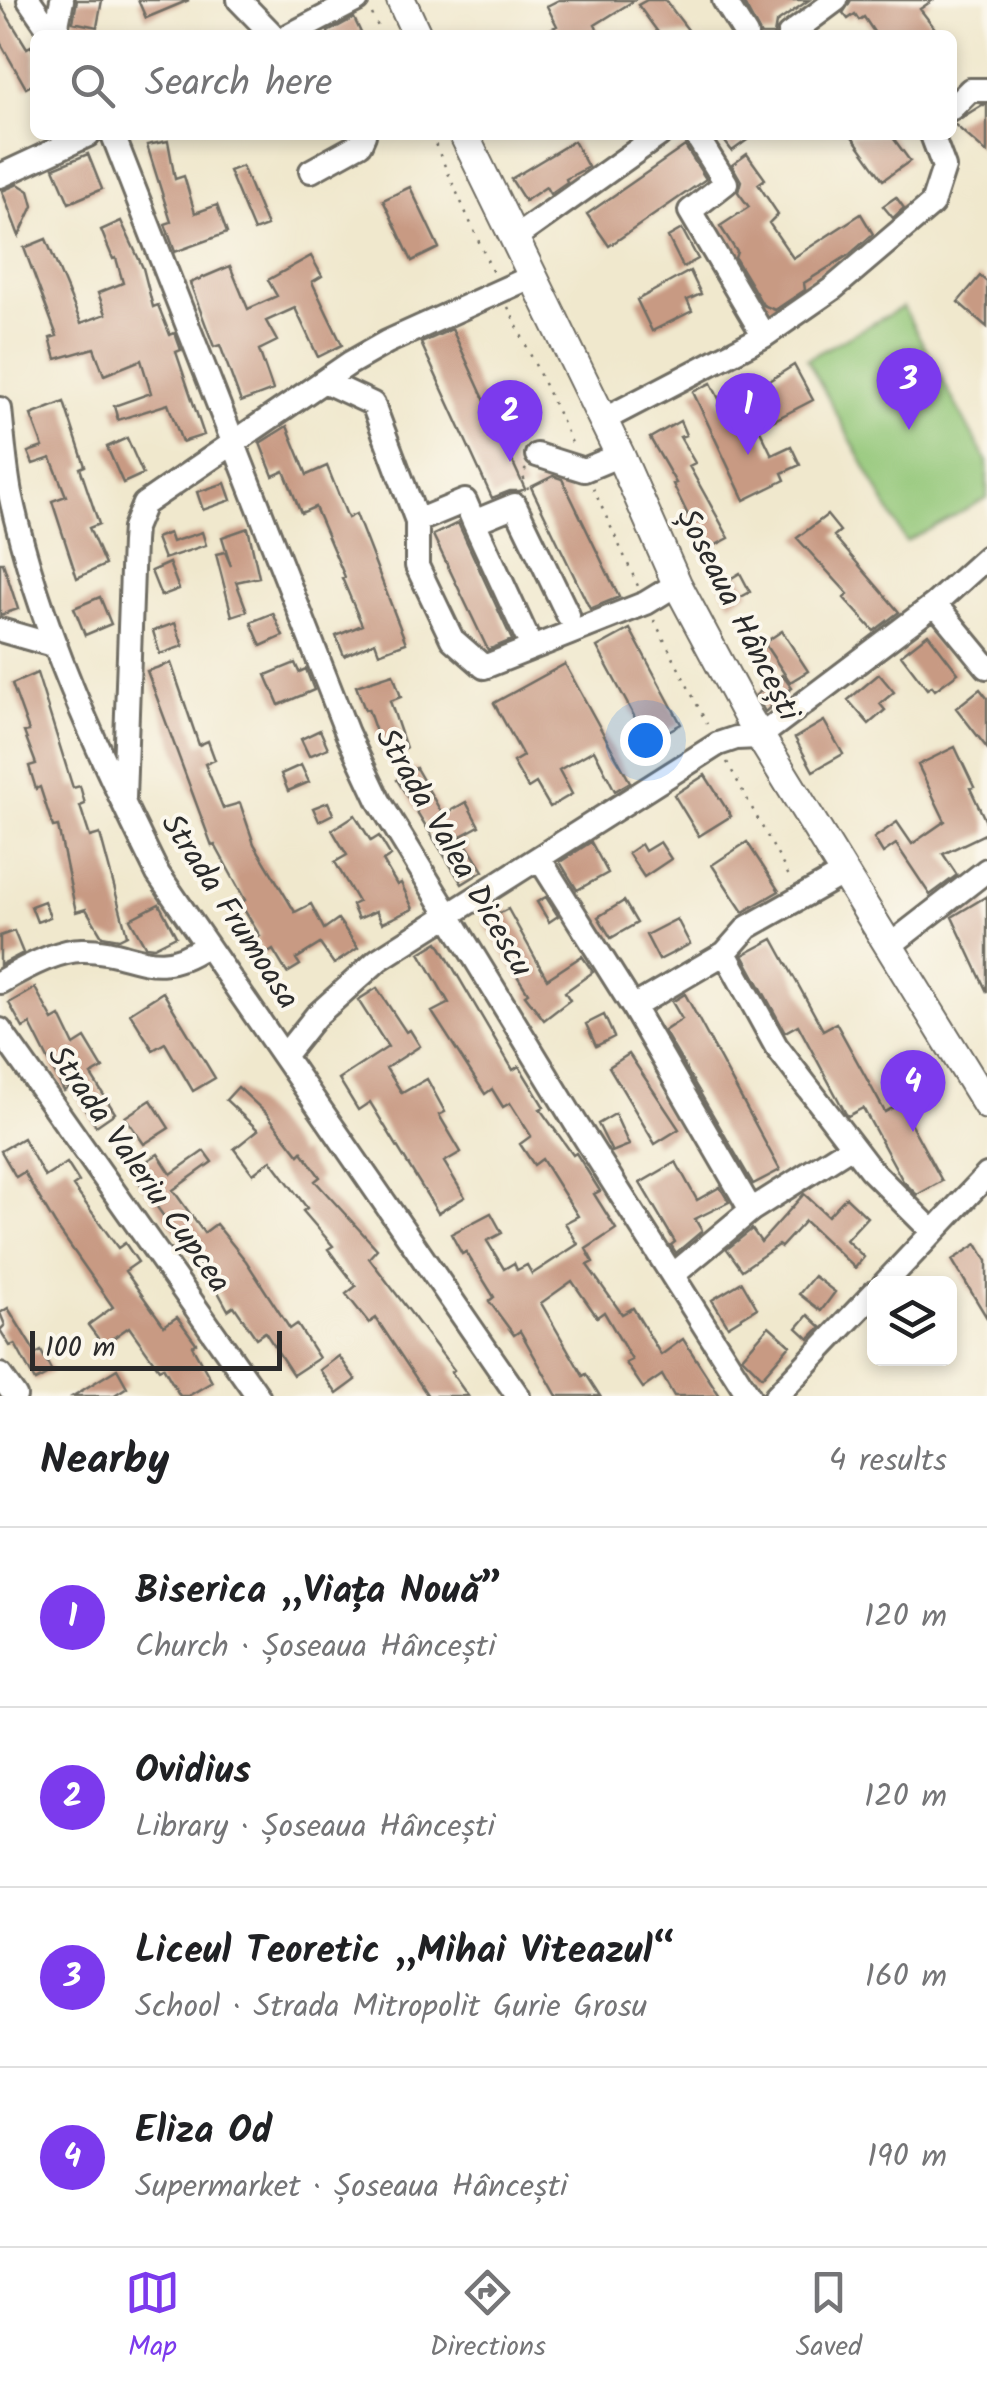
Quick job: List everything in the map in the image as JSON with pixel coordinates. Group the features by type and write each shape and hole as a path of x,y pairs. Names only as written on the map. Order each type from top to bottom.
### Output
{"main road":[{"path":"401,0 415,30"},
{"name":"Șoseaua Hâncești","path":"466,140 620,455 677,584 759,737 987,1105"}],"street":[{"path":"29,0 50,30"},
{"path":"55,30 62,0"},
{"path":"239,0 269,30"},
{"path":"319,28 356,0"},
{"path":"724,0 743,30"},
{"path":"817,27 836,0"},
{"path":"957,103 970,90 987,90"},
{"path":"0,176 77,140"},
{"name":"Strada Valea Dicescu","path":"115,140 347,733 378,801 749,1396"},
{"path":"311,172 362,140"},
{"path":"512,239 652,140"},
{"path":"699,140 726,184 690,211 764,336"},
{"path":"603,420 764,336 832,289 932,204 944,168 934,140"},
{"path":"124,805 133,542 139,514 149,498 387,342 531,277"},
{"path":"324,380 373,404 417,521 418,566 452,638 484,667 646,602 677,584"},
{"name":"Strada Frumoasa","path":"0,409 10,492 56,646 158,874 518,1396"},
{"path":"537,455 584,470 620,455"},
{"path":"417,521 465,501 526,635"},
{"path":"474,522 514,505 568,615"},
{"path":"284,1056 294,1040 351,981 448,914 718,744 759,737 936,604 987,557"},
{"path":"936,604 987,667"},
{"path":"0,630 56,646"},
{"path":"539,858 633,1007 750,1210"},
{"path":"888,947 987,870"},
{"path":"633,1007 726,953 748,928 842,874"},
{"path":"0,982 80,949 152,964 187,958 205,946"},
{"path":"726,953 776,1046 870,1169 932,1231"},
{"name":"Strada Valeriu Cupcea","path":"0,1030 258,1396"},
{"path":"673,1275 750,1210 852,1146"},
{"path":"891,1276 987,1176"},
{"path":"776,1396 867,1301"},
{"path":"0,1376 14,1396"}],"path":[{"path":"365,0 380,30"},
{"path":"432,140 646,602 800,897"},
{"path":"514,505 531,496 522,474 537,455"}],"green space":[{"path":"903,307 987,462 987,498 906,542 807,359"}],"building":[{"path":"77,0 102,0 97,27 73,22"},
{"path":"138,0 189,0 146,18"},
{"path":"559,0 635,0 595,25 598,30 549,30 557,26 547,6"},
{"path":"647,0 665,0 688,30 656,30 638,5"},
{"path":"742,0 809,0 776,23 775,30 758,30"},
{"path":"851,0 933,0 920,9 936,30 873,30 864,17 859,20 855,14 848,19 843,13"},
{"path":"0,4 27,48 30,46 30,86 26,88 0,42"},
{"path":"354,18 360,30 332,30"},
{"path":"987,105 987,153 957,127 957,121"},
{"path":"724,140 747,140 732,151"},
{"path":"855,140 895,140 910,161 883,180"},
{"path":"168,141 175,179 184,176 195,213 217,205 227,233 175,252 165,224 171,222 147,145"},
{"path":"574,141 588,167 550,194 546,187 525,201 511,179"},
{"path":"685,146 706,179 609,246 587,214"},
{"path":"88,154 102,189 69,203 54,168"},
{"path":"747,154 765,179 758,184 778,214 769,223 793,258 861,214 873,234 804,283 805,290 775,310 763,305 720,226 749,207 738,192 741,181 732,165"},
{"path":"242,166 267,226 254,231 229,171"},
{"path":"18,184 29,191 33,206 19,236 2,191"},
{"path":"410,187 439,248 412,261 383,200"},
{"path":"896,197 904,208 893,218 883,206"},
{"path":"121,221 143,268 153,307 158,305 170,335 175,333 181,350 176,352 204,435 182,442 168,404 118,420 114,406 151,393 141,360 104,375 94,348 56,359 50,338 57,336 24,248 46,239 81,323 106,314 98,293 123,283 116,258 113,259 101,230"},
{"path":"682,229 698,259 683,267 668,237"},
{"path":"311,256 322,276 312,282 342,345 318,357 295,308 266,321 277,341 259,350 273,390 241,402 220,345 214,347 190,283 230,266 248,309 277,296 268,280"},
{"path":"690,271 701,294 687,300 692,311 652,331 637,300"},
{"path":"980,276 987,282 987,327 958,302"},
{"path":"452,329 525,489 492,498 421,343"},
{"path":"794,365 813,400 759,428 772,455 791,446 800,465 782,473 785,480 744,500 693,392 711,383 730,421 761,406 753,391"},
{"path":"64,402 99,524 89,528 105,565 77,578 52,501 66,496 51,458 33,464 28,452 43,447 31,415"},
{"path":"680,421 686,435 680,437 695,463 689,466 729,538 706,550 697,531 690,535 681,518 688,515 673,484 676,483 650,438"},
{"path":"287,426 307,475 327,466 348,518 356,514 406,643 379,653 375,642 344,656 336,636 362,625 342,578 345,577 315,507 301,513 284,471 273,476 260,443"},
{"path":"127,438 143,474 123,483 107,447"},
{"path":"553,476 562,479 619,597 590,609 531,487"},
{"path":"225,483 231,500 203,510 197,492"},
{"path":"827,515 840,531 834,536 899,612 874,631 844,598 848,594 797,538"},
{"path":"458,523 512,640 488,650 433,535"},
{"path":"248,528 259,577 236,582 247,611 232,616 216,554 225,552 231,566 222,537"},
{"path":"202,532 206,545 164,559 156,538 169,533 172,542"},
{"path":"0,563 18,609 0,615"},
{"path":"169,563 179,589 161,596 151,571"},
{"path":"740,573 750,592 730,603 720,585"},
{"path":"100,597 111,624 85,635 74,608"},
{"path":"273,613 283,636 261,646 251,622"},
{"path":"175,623 183,646 160,654 153,631"},
{"path":"630,629 681,724 648,742 597,647"},
{"path":"782,631 808,671 790,682 764,643"},
{"path":"928,634 958,673 935,690 932,686 927,689 901,655"},
{"path":"171,663 199,745 208,741 215,760 205,764 223,808 240,803 254,844 295,912 311,904 324,929 338,919 358,948 334,964 320,944 296,959 300,965 287,973 273,950 265,955 255,939 260,936 240,903 245,900 215,845 212,846 147,671"},
{"path":"295,663 299,672 306,669 314,690 279,705 266,675"},
{"path":"565,664 630,782 615,791 594,750 559,770 572,794 550,807 536,783 528,788 513,762 523,756 494,703"},
{"path":"37,673 73,788 80,786 85,804 80,806 90,837 100,834 127,935 119,939 102,936 86,909 76,912 58,826 53,827 40,787 36,789 29,766 36,764 24,732 29,731 12,684"},
{"path":"393,674 401,697 390,701 406,748 384,755 356,686"},
{"path":"879,674 894,692 880,704 885,710 869,724 848,700"},
{"path":"782,675 792,688 765,712 756,695"},
{"path":"980,689 987,698 987,748 956,708"},
{"path":"824,721 843,754 813,771 795,738"},
{"path":"320,730 328,748 309,756 301,739"},
{"path":"955,747 974,787 970,788 987,824 987,833 943,854 957,875 930,895 896,844 883,853 874,838 897,822 912,844 945,821 918,765"},
{"path":"301,765 309,782 288,791 281,774"},
{"path":"416,768 443,815 466,802 479,826 461,836 483,871 462,884 397,780"},
{"path":"705,775 731,816 699,836 674,795"},
{"path":"328,802 333,814 319,821 313,808"},
{"path":"355,815 371,841 379,836 391,856 383,861 397,885 401,883 413,909 382,923 376,911 358,919 352,905 358,902 335,862 347,855 332,830"},
{"path":"591,842 608,873 577,890 560,862"},
{"path":"660,842 671,859 644,877 628,853 641,844 645,851"},
{"path":"747,842 779,891 743,912 712,865"},
{"path":"987,896 987,992 952,917"},
{"path":"546,897 558,916 549,922 537,902"},
{"path":"44,901 50,917 37,922 31,906"},
{"path":"624,901 637,923 611,938 598,917"},
{"path":"159,904 176,936 154,947 145,946 130,919"},
{"path":"508,909 547,979 582,956 593,972 565,992 570,1000 544,1020 483,922"},
{"path":"677,919 690,944 659,960 646,935"},
{"path":"14,931 23,953 0,965 0,936"},
{"path":"773,939 823,1030 836,1023 885,1112 900,1104 942,1181 917,1195 903,1181 863,1108 846,1114 798,1025 785,1032 743,955"},
{"path":"438,942 513,1070 519,1066 544,1107 540,1109 573,1155 576,1153 600,1191 594,1194 616,1229 586,1249 593,1262 587,1265 622,1314 633,1308 661,1355 683,1339 720,1396 674,1396 662,1375 643,1388 626,1363 632,1360 604,1312 597,1317 572,1281 541,1303 583,1376 586,1374 600,1396 557,1396 520,1331 514,1335 489,1301 494,1297 451,1234 491,1213 502,1233 487,1241 504,1269 514,1263 517,1270 527,1265 532,1274 578,1244 565,1223 578,1216 542,1159 534,1165 520,1144 531,1136 510,1103 503,1107 492,1089 485,1094 432,1012 449,1003 420,953"},
{"path":"35,988 53,1020 60,1016 74,1045 85,1038 103,1068 91,1075 115,1113 96,1126 71,1087 64,1091 30,1024 23,1028 9,1003"},
{"path":"377,988 420,1046 386,1068 402,1093 427,1079 445,1112 439,1115 461,1152 444,1162 465,1197 438,1213 370,1102 358,1110 339,1079 388,1047 358,1000"},
{"path":"163,992 215,1078 193,1091 165,1043 153,1050 130,1013"},
{"path":"685,994 780,1170 753,1184 664,1031 682,1019 672,1002"},
{"path":"604,1015 614,1037 596,1046 586,1024"},
{"path":"629,1054 679,1129 655,1144 609,1067"},
{"path":"238,1087 267,1114 299,1155 302,1152 320,1177 315,1181 377,1249 369,1258 454,1370 451,1372 468,1396 428,1396 376,1318 369,1323 346,1294 356,1286 328,1249 333,1246 303,1211 307,1208 271,1160 253,1174 234,1149 258,1130 226,1100"},
{"path":"151,1100 169,1128 144,1144 125,1117"},
{"path":"615,1114 629,1145 612,1152 598,1124"},
{"path":"23,1138 45,1177 67,1163 79,1182 73,1186 118,1248 125,1243 138,1262 125,1271 164,1326 177,1317 196,1343 192,1346 212,1382 188,1396 180,1396 163,1367 159,1369 129,1327 103,1345 88,1325 113,1307 24,1172 16,1177 1,1151"},
{"path":"204,1151 212,1162 173,1190 204,1233 216,1224 246,1261 290,1329 297,1324 319,1358 293,1375 265,1332 256,1338 234,1306 228,1310 131,1171 158,1154 171,1174"},
{"path":"676,1162 697,1200 720,1187 729,1202 695,1219 702,1231 676,1253 671,1245 675,1242 640,1183"},
{"path":"804,1194 828,1216 846,1197 867,1217 846,1240 864,1257 855,1268 805,1221 781,1247 778,1245 742,1270 727,1249 752,1229 761,1242"},
{"path":"977,1244 987,1261 987,1318 952,1260"},
{"path":"814,1276 835,1292 821,1311 799,1294"},
{"path":"742,1282 757,1308 728,1326 712,1300"},
{"path":"8,1308 52,1372 35,1381 15,1344 10,1346 0,1330 5,1325 0,1313"},
{"path":"808,1315 821,1327 809,1339 797,1328"},
{"path":"769,1326 790,1345 762,1377 742,1357"},
{"path":"339,1356 356,1380 337,1394 320,1370"},
{"path":"117,1369 127,1387 113,1396 73,1396"}],"place":[{"name":"Liceul Teoretic „Mihai Viteazul“","path":"909,430"},
{"name":"Biserica „Viața Nouă”","path":"748,455"},
{"name":"Ovidius","path":"510,462"},
{"name":"Eliza Od","path":"913,1132"}]}
